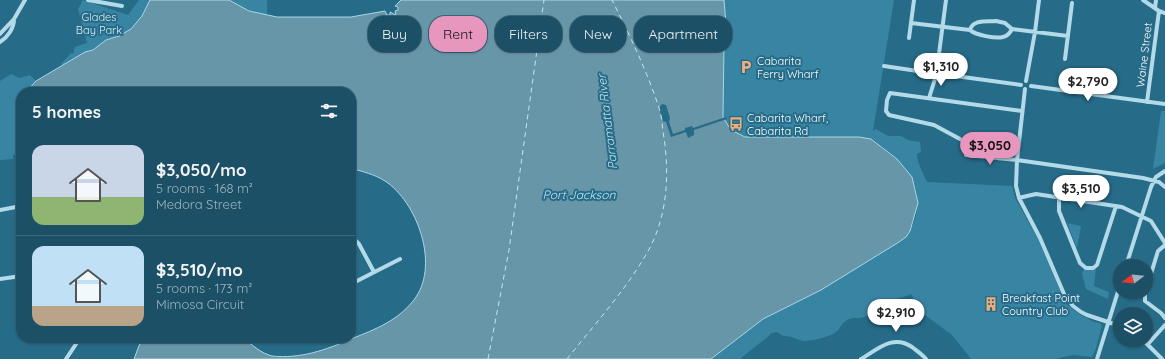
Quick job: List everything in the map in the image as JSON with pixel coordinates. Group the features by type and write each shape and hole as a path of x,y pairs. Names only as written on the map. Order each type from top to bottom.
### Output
{"street":[{"path":"0,34 14,19 26,0"},
{"path":"88,0 122,6"},
{"path":"909,38 914,0"},
{"path":"937,69 946,0"},
{"path":"1022,85 1027,78 1039,0"},
{"path":"1143,0 1157,10 1165,13"},
{"name":"Waine Street","path":"1147,102 1157,10 1156,0"},
{"path":"1065,59 1072,3"},
{"path":"0,42 6,37 14,25 14,19"},
{"path":"970,30 972,25 978,22 996,21 1005,23 1012,29 1068,36"},
{"path":"911,23 970,30 976,34 1003,37 1009,34 1012,29"},
{"path":"884,66 931,73 935,79 929,98"},
{"path":"931,73 934,69 937,69"},
{"path":"937,69 940,70 941,74"},
{"path":"934,77 938,78 941,74"},
{"path":"941,74 1022,85 1025,89 1017,160 1016,186 1019,198 1040,238 1061,286 1069,300 1081,312 1113,324"},
{"path":"1026,81 1029,82 1031,86"},
{"path":"1025,89 1028,89 1031,86 1165,104"},
{"path":"1018,150 971,145 934,125 889,115 886,111 887,100 890,93 1022,111"},
{"path":"966,155 1017,160 1154,180 1160,182 1165,187"},
{"path":"1128,259 1154,180 1160,173 1165,171"},
{"path":"1019,198 1036,194 1059,197 1116,206 1142,216 1151,221 1165,244 1158,252 1153,268"},
{"path":"1059,197 1058,206 1060,215 1080,263 1086,268 1093,268 1097,265 1116,206"},
{"path":"0,210 16,207"},
{"path":"356,241 374,272"},
{"path":"356,281 400,259"},
{"path":"0,279 16,277"},
{"path":"1097,359 1115,299"},
{"path":"1145,299 1145,301 1161,313 1165,318"},
{"path":"1153,338 1165,325"},
{"path":"861,359 887,344 897,341 906,343 921,353 926,359"},
{"path":"66,359 77,343"},
{"path":"1151,347 1162,359"}],"green space":[{"name":"Glades Bay Park","path":"83,0 128,15 139,0 150,0 142,16 131,29 119,36 106,40 93,50 85,52 63,66 61,64 71,53 73,54 75,47 87,43 78,9"},
{"path":"229,0 267,0 267,16 249,11"},
{"path":"724,0 894,0 873,131 876,129 888,136 901,136 908,140 920,142 921,152 917,154 917,156 920,168 927,182 1012,186 1015,198 1038,239 1065,303 1079,314 1094,322 1100,323 1102,326 1092,357 1073,355 1055,359 971,359 952,335 921,312 911,294 887,302 867,316 849,319 844,322 836,332 826,337 806,341 789,336 783,336 777,332 771,333 740,359 711,359 763,319 821,290 906,237 913,225 917,201 916,190 912,179 905,169 897,159 872,139 859,137 745,137 731,130 723,117 724,52 732,52 732,16 725,16"},
{"path":"11,74 19,78 30,75 36,81 31,87 16,87 16,155 13,155 13,159 0,160 0,81"},
{"path":"1161,111 1165,111 1165,163 1153,169"},
{"path":"1067,223 1081,226 1077,248"},
{"path":"1096,268 1094,286 1109,292 1108,299 1086,289 1082,273 1084,269"}],"water":[{"name":"Port Jackson","path":"150,0 229,0 249,11 277,17 351,17 385,11 387,15 390,15 390,12 396,15 395,11 398,10 398,7 395,6 401,0 724,0 725,16 634,16 634,52 724,52 723,117 731,130 745,137 859,137 871,139 897,159 912,177 918,203 910,231 906,237 821,290 763,319 711,359 134,359 140,343 250,343 268,355 282,357 313,353 342,343 356,343 356,337 395,318 410,305 416,297 423,283 425,251 415,218 407,203 385,181 356,170 356,87 31,87 36,81 85,52 93,50 106,40 119,36 131,29 142,16"}],"pier":[{"path":"662,104 666,105 673,134 692,126 693,128 726,117 727,119 694,130 694,135 688,138 686,132 671,137 666,122 663,121 659,108"}],"ferry route":[{"path":"488,359 509,250 544,0"},
{"path":"567,359 629,281 647,253 659,225 666,194 667,178 665,147 660,111 632,41 612,0"}],"place":[{"name":"Cabarita Ferry Wharf","path":"746,67"},
{"name":"Cabarita Wharf, Cabarita Rd","path":"736,124"},
{"name":"Breakfast Point Country Club","path":"991,304"}],"water label":[{"name":"Parramatta River","path":"607,122"}]}
